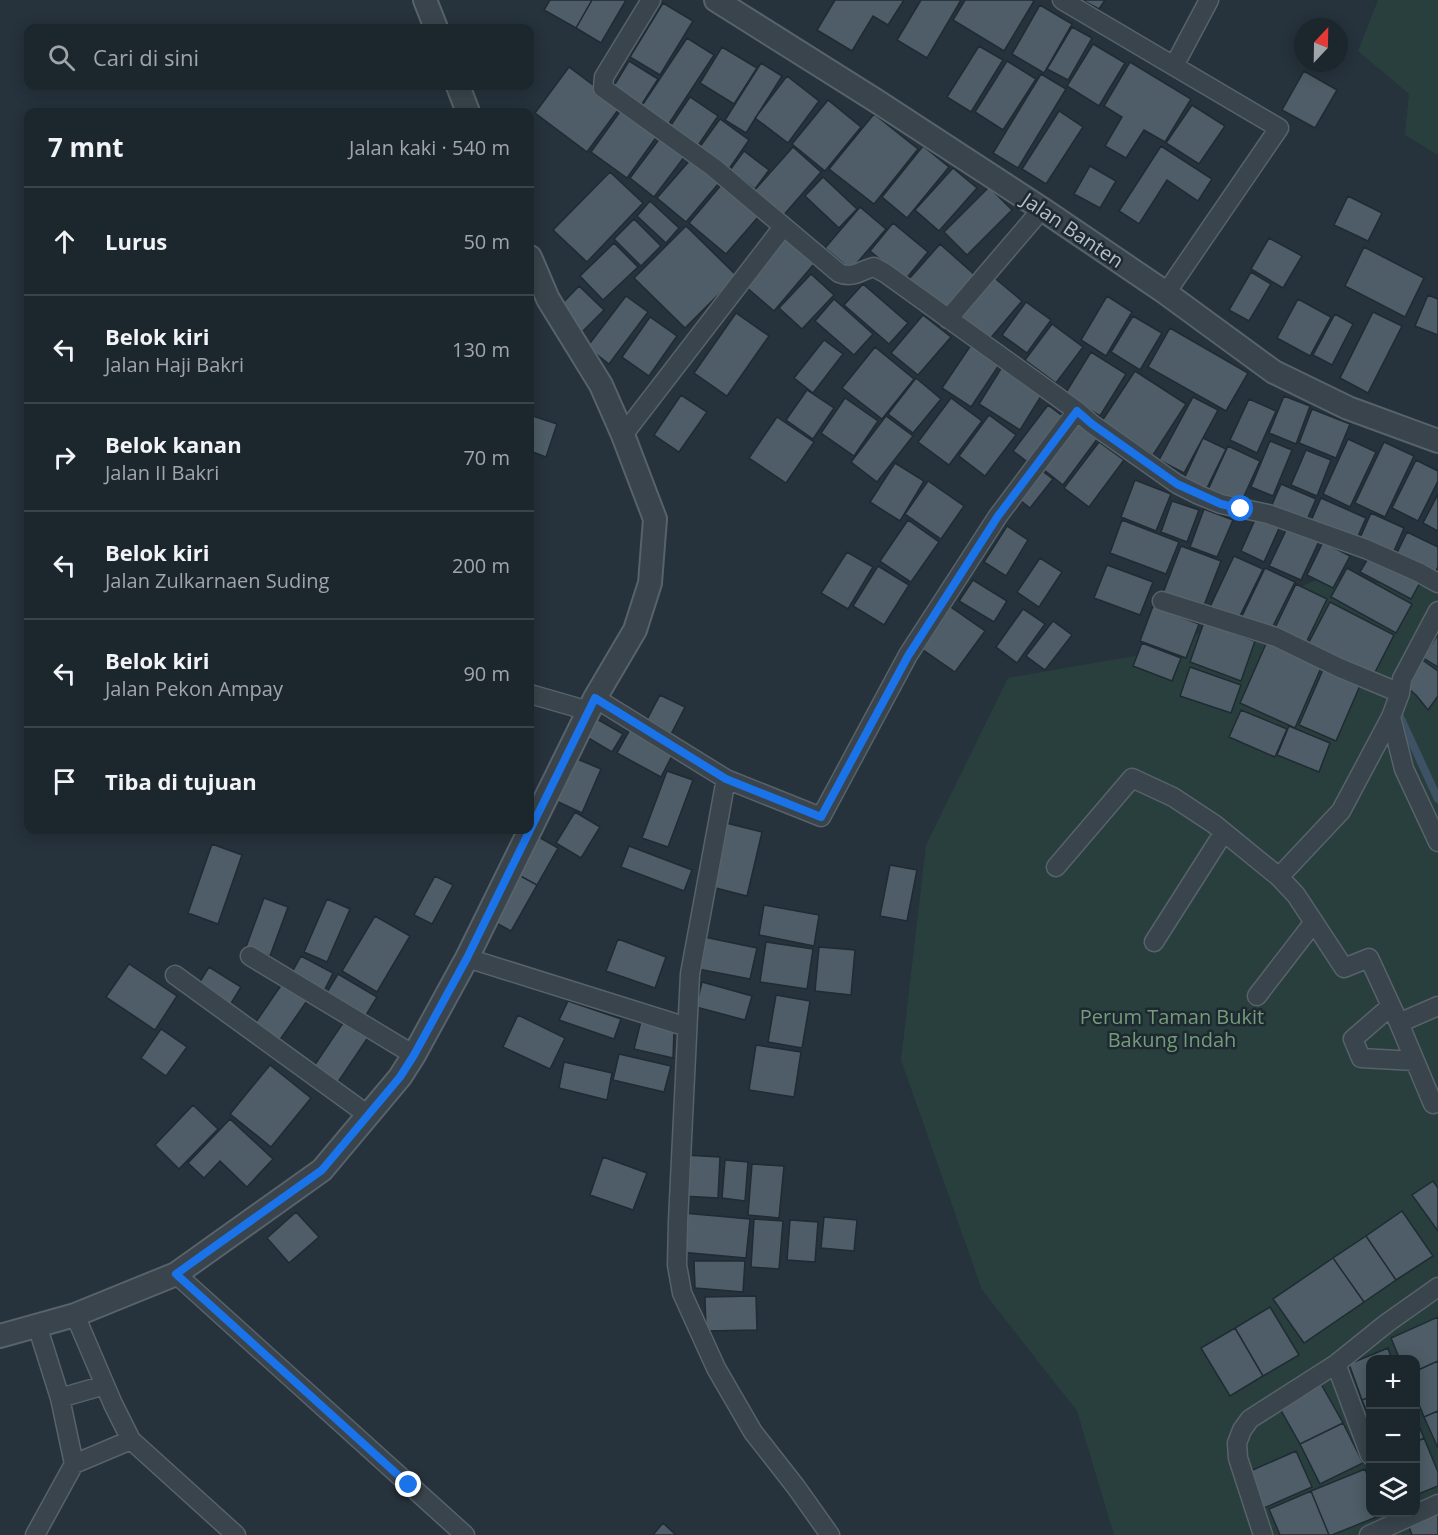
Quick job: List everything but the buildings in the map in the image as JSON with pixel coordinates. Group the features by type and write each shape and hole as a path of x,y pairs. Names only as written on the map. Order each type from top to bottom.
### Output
{"street":[{"path":"425,0 434,24"},
{"path":"651,0 604,77 603,88 713,167 839,273 851,276 874,267 885,273 1177,484 1221,504 1268,514 1366,549 1438,583"},
{"name":"Jalan Banten","path":"716,0 1042,209 1166,293 1274,372 1348,408 1438,441"},
{"path":"1062,0 1279,128 1166,293"},
{"path":"1174,66 1209,0"},
{"path":"460,90 466,108"},
{"path":"948,319 1042,209"},
{"path":"623,435 783,227"},
{"path":"534,266 548,299 601,385 655,519 650,583 635,630 592,704 534,822"},
{"path":"534,695 592,704 726,779 821,817 908,656 998,516 1077,411"},
{"path":"1162,601 1276,637 1340,668 1400,693"},
{"path":"1279,876 1341,811 1391,717 1400,693 1402,679 1438,612"},
{"path":"1391,717 1404,769 1438,842"},
{"path":"1056,867 1132,778 1173,797 1214,824 1279,876 1296,895 1344,968 1369,958 1433,1104"},
{"path":"726,779 690,974 677,1265 682,1293 716,1368 753,1432 830,1535"},
{"path":"1154,942 1224,832"},
{"path":"0,1336 75,1314 176,1274 322,1170 400,1077 414,1055 467,958 528,834"},
{"path":"1257,996 1314,922"},
{"path":"250,956 414,1055"},
{"path":"467,958 687,1027"},
{"path":"175,975 368,1114"},
{"path":"1391,1006 1353,1040 1361,1058 1415,1061"},
{"path":"1399,1023 1438,1006"},
{"path":"176,1274 465,1535"},
{"path":"1263,1535 1238,1458 1237,1443 1251,1419 1336,1364 1387,1323 1438,1287"},
{"path":"75,1314 113,1404 132,1440 236,1535"},
{"path":"37,1325 60,1398 74,1464"},
{"path":"1336,1364 1366,1442"},
{"path":"60,1398 105,1386"},
{"path":"35,1535 74,1464 132,1440"},
{"path":"1369,1535 1438,1504"}],"green space":[{"path":"1378,0 1438,0 1438,155 1405,135 1409,94 1358,51"},
{"name":"Perum Taman Bukit Bakung Indah","path":"1318,579 1438,587 1438,1535 1114,1535 1077,1411 982,1290 901,1060 926,845 1008,678 1157,652"}],"waterway":[{"path":"1397,710 1438,799"}],"route":[{"path":"409,1485 176,1274 322,1170 400,1077 467,958 595,698 726,779 821,817 908,656 998,516 1077,411 1177,484 1221,504 1241,509"}]}
